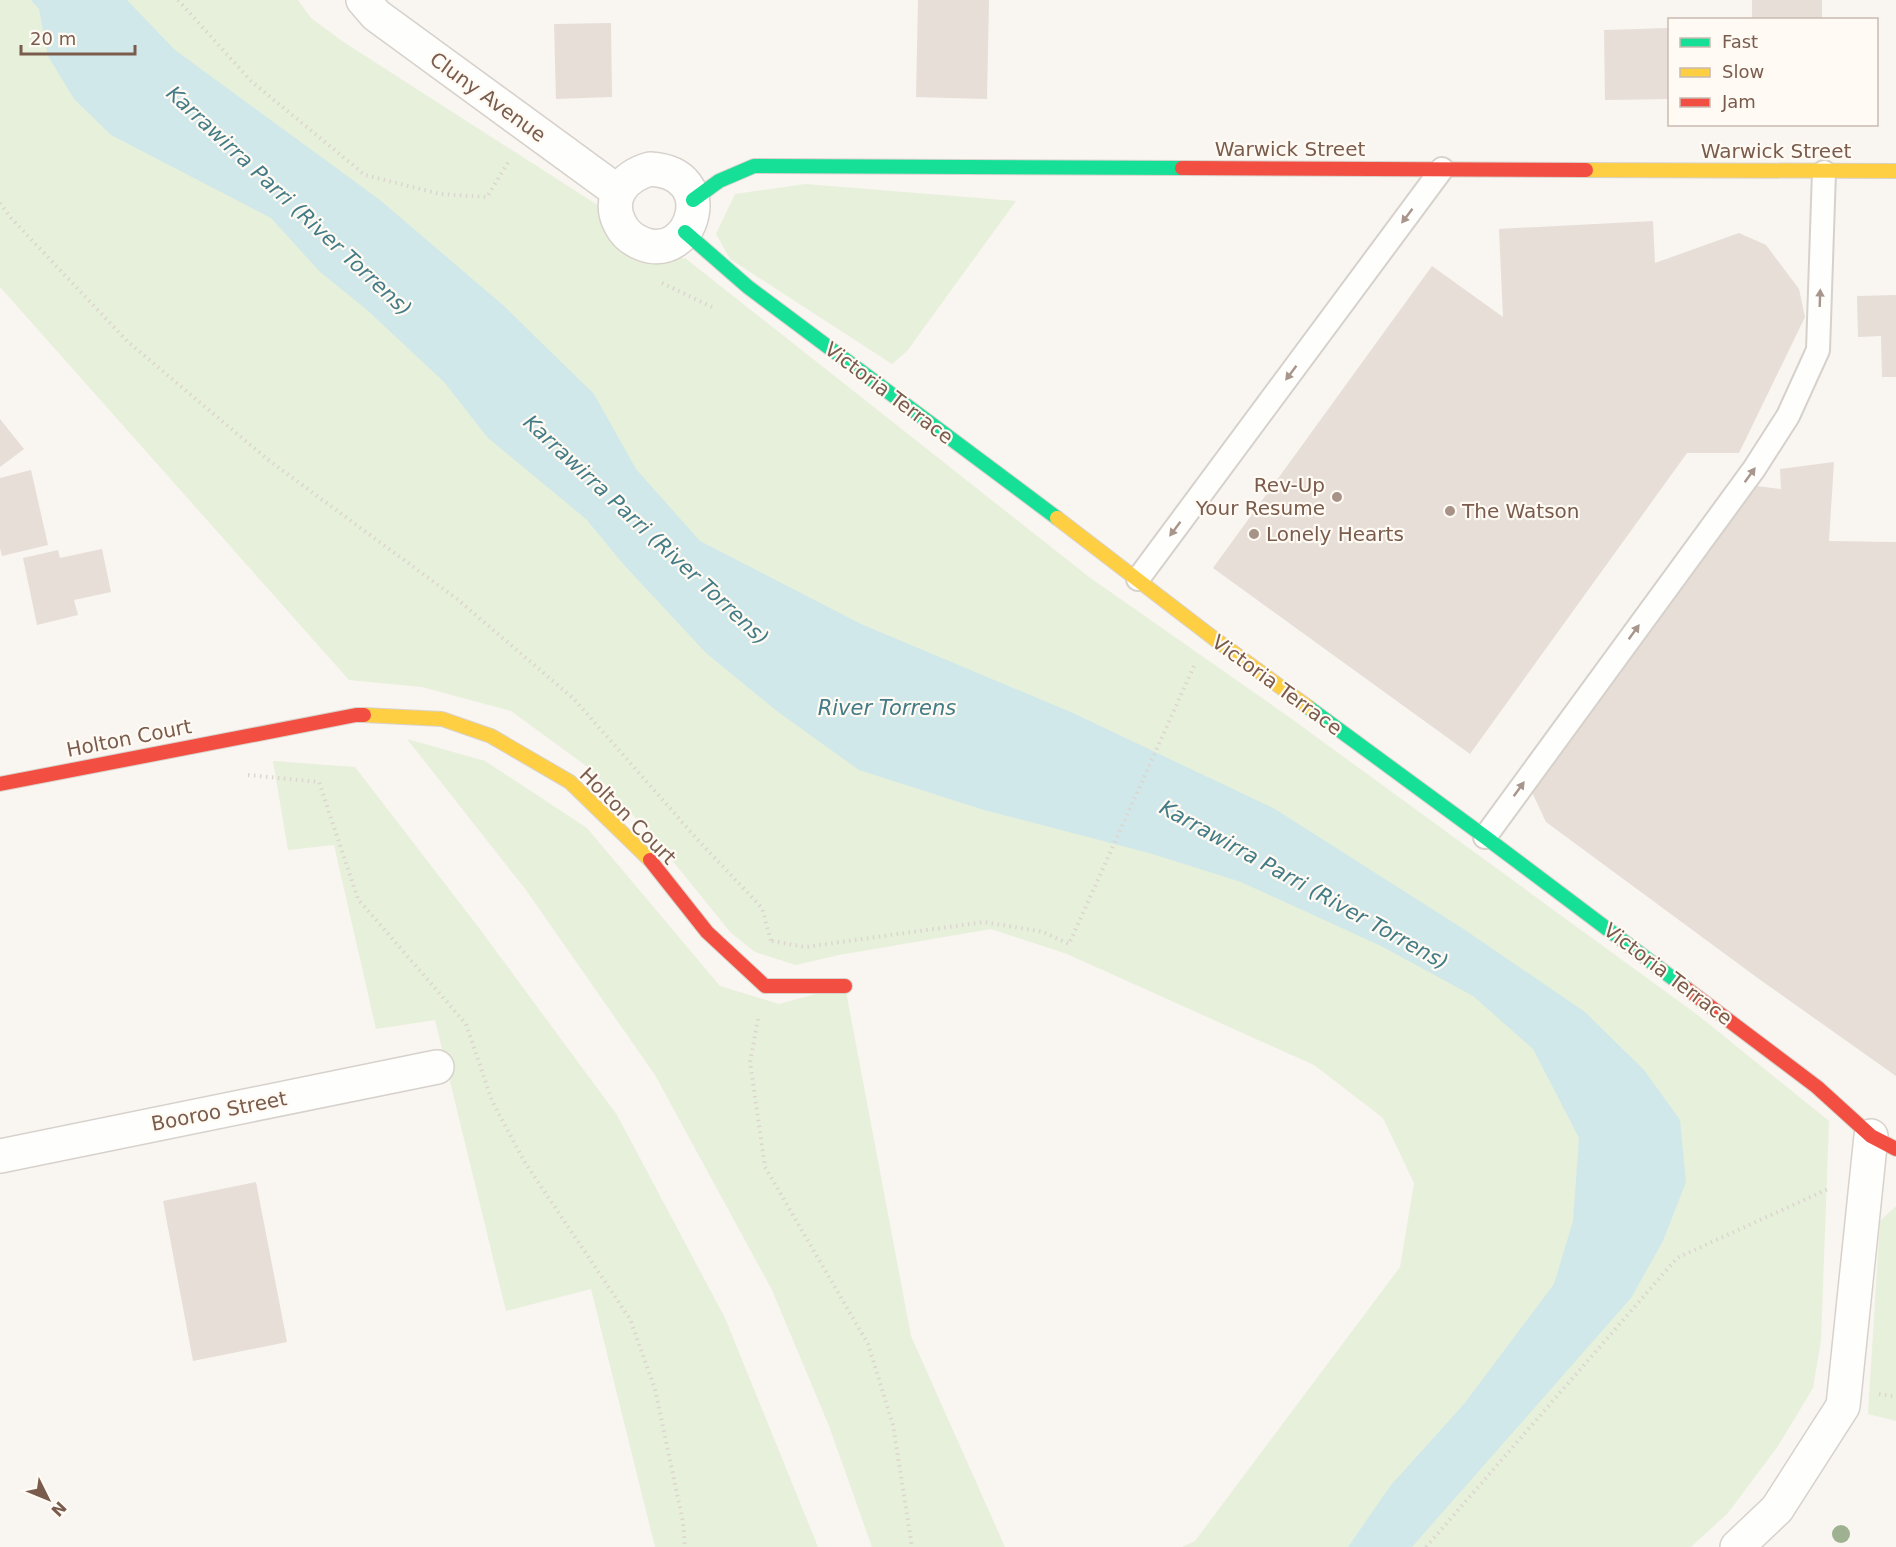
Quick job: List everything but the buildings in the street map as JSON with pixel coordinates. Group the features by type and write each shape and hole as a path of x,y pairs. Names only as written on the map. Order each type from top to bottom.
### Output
{"street":[{"name":"Cluny Avenue","path":"363,0 376,15 618,191"},
{"name":"Warwick Street","path":"693,200 719,181 754,166 1896,171"},
{"path":"664,170 681,180 689,190 693,200 693,214 685,231 675,240 660,246 647,246 633,241 623,231 617,219 615,206 618,191 630,178 642,171 664,170"},
{"name":"Victoria Terrace","path":"685,231 748,287 1212,637 1485,837 1817,1087 1884,1142 1868,1170 1843,1406 1778,1509 1737,1547"},
{"name":"Holton Court","path":"0,784 356,715 441,719 491,736 570,783 646,855 707,932 765,986 845,986"},
{"name":"Booroo Street","path":"0,1155 437,1067"}],"lane":[{"path":"1138,579 1442,169"},
{"path":"1485,837 1754,469 1788,416 1818,350 1824,172"}],"path":[{"path":"178,0 251,81 364,175 440,194 487,197 510,159"},
{"path":"771,941 805,947 984,922 1043,932 1069,944 1196,662"},
{"path":"206,743 237,774 319,782 358,898 466,1024 492,1101 524,1161 630,1319 655,1389 683,1522 685,1547"},
{"path":"1426,1547 1677,1258 1868,1170"}],"green space":[{"path":"0,0 298,0 311,18 342,41 602,208 653,260 685,258 1089,577 1289,717 1699,1016 1829,1121 1821,1341 1813,1388 1778,1446 1728,1513 1691,1547 1182,1547 1195,1541 1400,1267 1414,1183 1383,1118 1314,1065 1067,954 991,929 839,955 796,965 755,952 731,933 654,838 589,768 511,711 422,687 349,680 0,287"},
{"path":"805,184 1016,201 907,351 892,364 730,259 716,234 735,194"},
{"path":"407,739 485,761 587,828 720,986 779,1004 845,986 911,1336 1005,1547 872,1547 829,1426 772,1290 655,1075 526,890"},
{"path":"273,761 355,767 479,928 617,1115 725,1318 818,1547 655,1547 591,1289 506,1311 435,1020 376,1029 334,845 288,850"},
{"path":"1896,1206 1896,1421 1868,1414 1880,1221"}],"water":[{"name":"River Torrens","path":"31,0 127,0 175,50 380,200 504,306 594,394 636,469 700,541 861,624 1073,713 1275,809 1462,928 1585,1012 1644,1070 1680,1120 1686,1182 1663,1241 1631,1298 1412,1547 1348,1547 1391,1485 1464,1404 1554,1284 1573,1221 1579,1138 1533,1049 1473,996 1381,946 1241,882 1149,853 984,810 859,770 778,712 706,653 624,565 586,519 488,438 444,382 366,309 320,272 271,218 111,135 74,99 48,56 39,9"}],"traffic: fast":[{"path":"693,200 719,181 754,166 1182,168"},
{"path":"685,232 748,287 1057,518"},
{"path":"1308,707 1687,989"}],"traffic: slow":[{"path":"1586,170 1896,171"},
{"path":"1057,518 1212,637 1308,707"},
{"path":"364,715 442,719 491,736 570,782 650,860"}],"traffic: jam":[{"path":"1182,168 1586,170"},
{"path":"0,784 364,715"},
{"path":"650,860 707,932 765,986 845,986"},
{"path":"1687,989 1817,1087 1871,1136 1896,1149"}],"place":[{"name":"Rev-Up Your Resume","path":"1337,497"},
{"name":"The Watson","path":"1450,511"},
{"name":"Lonely Hearts","path":"1254,534"}],"water label":[{"name":"Karrawirra Parri (River Torrens)","path":"289,201"},
{"name":"Karrawirra Parri (River Torrens)","path":"646,530"},
{"name":"Karrawirra Parri (River Torrens)","path":"1304,885"}]}
